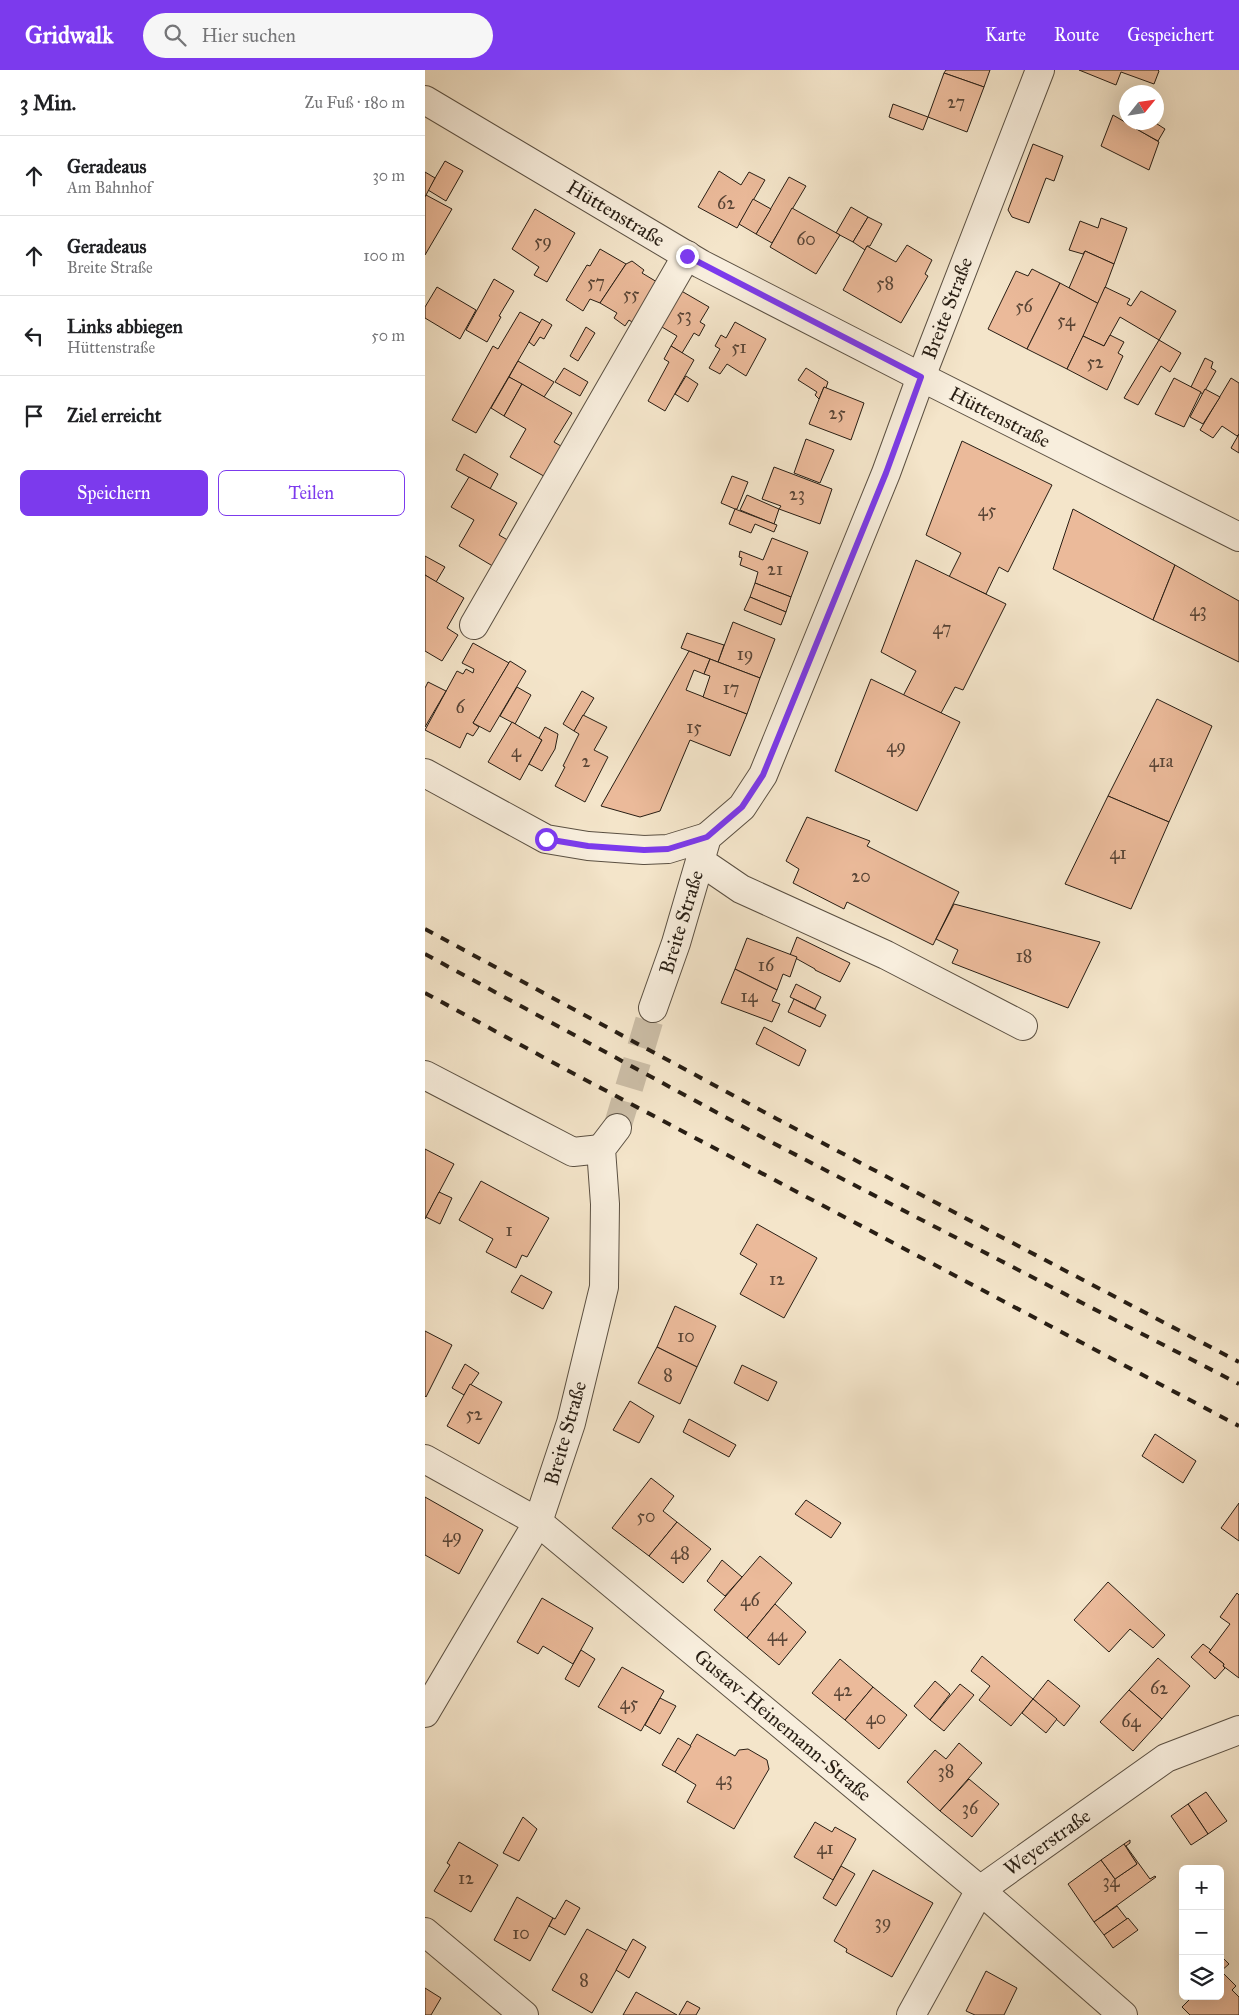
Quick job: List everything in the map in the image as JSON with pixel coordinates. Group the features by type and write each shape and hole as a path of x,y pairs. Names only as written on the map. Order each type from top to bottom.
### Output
{"street":[{"name":"Breite Straße","path":"653,1008 676,943 703,849 742,807 763,775 886,473 921,377 1040,70"},
{"name":"Hüttenstraße","path":"425,100 687,256 921,377 1239,537"},
{"path":"474,626 687,256"},
{"path":"425,773 546,839 588,846 644,850 703,849 741,889 886,955 1023,1026"},
{"name":"Breite Straße","path":"425,1075 573,1152 609,1138 605,1204 604,1287 571,1423 538,1522 425,1713"},
{"name":"Gustav-Heinemann-Straße","path":"425,1460 538,1522 980,1890 1123,2015"},
{"name":"Weyerstraße","path":"911,2015 980,1890 1166,1758 1239,1730"},
{"path":"425,1932 524,2015"}],"building":[{"path":"946,70 990,70 984,87 944,73"},
{"path":"1079,70 1159,71 1154,84 1121,72 1116,85"},
{"path":"944,73 984,87 967,132 928,117"},
{"path":"893,104 928,117 923,130 889,117"},
{"path":"1113,115 1119,119 1119,130 1139,130 1159,142 1149,170 1101,146"},
{"path":"1164,128 1165,129 1158,141 1138,130 1164,130"},
{"path":"1033,144 1063,156 1054,181 1046,178 1029,223 1012,217 1008,210"},
{"path":"445,161 463,171 446,201 428,190"},
{"path":"719,171 741,185 749,172 765,180 737,228 698,207"},
{"path":"425,172 435,178 425,197"},
{"path":"789,177 806,186 772,243 756,234"},
{"path":"426,195 452,209 425,255 425,197"},
{"path":"753,199 771,209 756,234 739,224"},
{"path":"851,207 868,217 853,242 836,233"},
{"path":"792,208 840,235 816,274 770,247"},
{"path":"535,209 575,233 547,282 534,275 539,267 512,249"},
{"path":"868,217 882,224 870,246 867,246 865,250 853,242"},
{"path":"1101,218 1127,228 1114,264 1085,251 1083,254 1069,250 1080,221 1098,228"},
{"path":"907,245 932,260 925,274 928,276 901,323 843,290 867,246 896,262"},
{"path":"600,249 626,264 600,303 590,299 583,311 566,300 587,265 590,266"},
{"path":"1085,251 1114,264 1099,304 1069,288"},
{"path":"632,261 644,270 642,273 662,285 638,326 629,320 625,326 614,318 617,313 600,303 626,264"},
{"path":"1032,269 1060,283 1027,349 988,329 1016,271 1028,276"},
{"path":"494,279 514,291 499,316 501,317 487,342 466,330"},
{"path":"1060,283 1099,304 1067,369 1027,349"},
{"path":"437,287 476,310 460,339 425,318 425,307"},
{"path":"1105,287 1130,299 1127,304 1131,306 1141,291 1176,311 1159,340 1120,317 1104,346 1083,336"},
{"path":"678,289 709,307 700,322 705,325 699,336 694,333 682,353 671,346 677,336 657,324"},
{"path":"520,312 540,323 476,433 452,420 493,346 498,349"},
{"path":"542,319 552,325 544,339 540,337 534,346 529,342"},
{"path":"735,322 766,339 746,376 727,364 720,374 709,368 720,349 715,346 721,335 726,338"},
{"path":"586,327 595,333 578,361 570,356"},
{"path":"1110,335 1124,342 1118,353 1123,356 1107,390 1067,369 1083,336 1104,346"},
{"path":"1159,340 1181,353 1170,372 1161,366 1138,405 1124,398"},
{"path":"671,346 694,360 665,411 648,401 669,362 664,359"},
{"path":"1205,358 1213,362 1211,368 1216,371 1203,394 1191,387"},
{"path":"518,361 554,382 544,397 509,377"},
{"path":"564,368 588,382 580,396 555,382"},
{"path":"806,368 828,382 819,399 815,395 817,392 798,380"},
{"path":"686,376 698,384 688,402 675,394"},
{"path":"509,377 522,384 504,416 491,408"},
{"path":"1174,378 1201,392 1184,427 1155,414"},
{"path":"1231,378 1239,383 1239,434 1237,436 1222,426 1213,438 1200,430"},
{"path":"522,384 572,413 554,442 566,449 549,479 510,457 526,429 504,416"},
{"path":"824,387 864,403 851,440 809,424"},
{"path":"1205,389 1220,397 1203,424 1190,417"},
{"path":"1239,434 1239,453 1231,448"},
{"path":"806,439 834,450 820,483 794,473"},
{"path":"962,441 1052,485 1008,572 999,567 986,594 949,577 961,553 926,535"},
{"path":"464,454 498,474 490,489 456,470"},
{"path":"774,467 832,489 820,524 779,509 781,506 762,499"},
{"path":"732,476 748,482 737,509 721,503"},
{"path":"469,477 517,503 499,535 511,542 496,568 459,546 474,520 451,507"},
{"path":"747,495 779,509 774,524 740,510"},
{"path":"735,509 777,525 774,532 755,524 751,533 729,524"},
{"path":"1073,509 1175,565 1153,620 1053,569"},
{"path":"772,538 808,552 791,597 755,583 758,572 740,565 742,558 739,557 740,551 763,560"},
{"path":"425,556 445,567 436,582 425,575"},
{"path":"916,560 1006,604 963,690 955,687 941,713 903,696 916,671 881,652"},
{"path":"1175,565 1239,601 1239,662 1153,620"},
{"path":"425,575 464,598 447,628 458,635 442,661 425,651"},
{"path":"755,583 791,597 786,612 750,597"},
{"path":"750,597 786,612 781,625 744,610"},
{"path":"733,622 775,639 760,678 718,662"},
{"path":"687,633 724,645 718,662 681,648"},
{"path":"473,643 509,663 473,723 479,727 473,736 467,733 460,748 425,730 457,671 463,674 466,669 473,673 474,669 462,663"},
{"path":"689,651 710,659 704,674 694,670 686,690 747,714 730,756 690,740 660,811 640,817 601,806"},
{"path":"710,659 760,678 747,714 703,697 710,676 704,674"},
{"path":"510,661 526,671 490,732 473,723"},
{"path":"871,679 960,722 917,811 835,771"},
{"path":"428,682 446,691 425,727 425,688"},
{"path":"517,687 531,695 515,724 500,716"},
{"path":"582,691 594,698 574,731 563,724"},
{"path":"1157,699 1212,726 1169,822 1108,796"},
{"path":"583,715 607,727 594,750 608,757 585,802 555,786 579,734 574,731"},
{"path":"512,722 542,740 520,780 488,762"},
{"path":"545,727 558,734 555,749 542,771 529,764 542,740 539,738"},
{"path":"1108,796 1169,822 1131,909 1065,884"},
{"path":"807,817 870,841 867,846 959,892 933,945 847,902 844,909 793,883 799,869 786,861"},
{"path":"954,904 1100,942 1068,1008 952,963 958,950 936,939"},
{"path":"797,937 850,963 840,982 790,955"},
{"path":"747,938 797,957 790,977 783,974 777,990 735,969"},
{"path":"735,969 777,990 772,1001 780,1004 772,1022 721,1003"},
{"path":"796,984 821,997 815,1009 790,997"},
{"path":"794,999 826,1015 820,1027 788,1012"},
{"path":"764,1027 806,1050 799,1066 756,1044"},
{"path":"425,1149 454,1164 425,1219"},
{"path":"481,1181 549,1218 527,1257 522,1255 516,1268 486,1252 493,1239 459,1220"},
{"path":"439,1192 452,1198 440,1224 426,1217"},
{"path":"757,1224 817,1258 784,1318 740,1294 757,1264 740,1254"},
{"path":"521,1275 552,1292 543,1309 511,1292"},
{"path":"675,1306 716,1326 697,1367 657,1347"},
{"path":"425,1331 452,1345 426,1397 425,1396"},
{"path":"657,1347 697,1367 680,1404 638,1383"},
{"path":"465,1364 479,1373 464,1395 452,1388"},
{"path":"742,1365 777,1382 768,1401 734,1383"},
{"path":"470,1384 502,1402 479,1444 447,1426"},
{"path":"630,1401 654,1416 639,1443 613,1430"},
{"path":"689,1419 736,1445 729,1457 683,1432"},
{"path":"1155,1434 1196,1461 1183,1483 1142,1456"},
{"path":"651,1478 674,1496 663,1511 677,1522 649,1556 612,1528"},
{"path":"425,1497 483,1530 459,1574 425,1555"},
{"path":"806,1500 841,1523 831,1538 795,1514"},
{"path":"1239,1503 1239,1541 1221,1528"},
{"path":"677,1522 711,1549 683,1583 649,1556"},
{"path":"760,1556 792,1583 747,1638 714,1610"},
{"path":"722,1560 742,1577 725,1596 707,1581"},
{"path":"1108,1582 1165,1635 1153,1648 1130,1629 1109,1652 1074,1620"},
{"path":"1237,1593 1239,1595 1239,1678 1209,1652 1230,1624 1220,1617"},
{"path":"542,1598 593,1628 573,1664 543,1646 538,1654 517,1642"},
{"path":"775,1604 806,1632 779,1665 747,1638"},
{"path":"1203,1644 1211,1650 1209,1652 1224,1664 1225,1668 1215,1679 1191,1657"},
{"path":"581,1650 595,1659 579,1687 565,1679"},
{"path":"982,1656 1033,1699 1011,1726 979,1700 990,1686 971,1671"},
{"path":"1158,1658 1190,1686 1162,1719 1129,1690"},
{"path":"840,1659 873,1687 845,1720 812,1693"},
{"path":"622,1667 664,1691 641,1731 598,1707"},
{"path":"1048,1680 1080,1706 1064,1726 1033,1699"},
{"path":"935,1681 950,1694 930,1720 914,1706"},
{"path":"960,1684 974,1695 944,1731 930,1720"},
{"path":"873,1687 907,1715 879,1749 845,1720"},
{"path":"1129,1690 1162,1719 1133,1751 1100,1722"},
{"path":"660,1698 676,1706 660,1734 645,1725"},
{"path":"1033,1699 1057,1719 1046,1733 1022,1713"},
{"path":"697,1734 735,1756 739,1750 748,1749 767,1760 769,1769 734,1829 687,1802 696,1785 675,1772"},
{"path":"678,1738 691,1746 675,1772 662,1765"},
{"path":"959,1743 982,1763 940,1811 907,1782 935,1750 946,1759"},
{"path":"969,1779 999,1804 972,1837 940,1811"},
{"path":"1206,1792 1227,1821 1208,1834 1188,1804"},
{"path":"1188,1804 1208,1834 1191,1845 1171,1816"},
{"path":"523,1817 537,1829 519,1861 503,1853"},
{"path":"815,1822 832,1832 835,1827 856,1839 833,1880 794,1857"},
{"path":"1130,1840 1130,1843 1126,1846 1150,1879 1156,1877 1094,1922 1068,1884 1101,1860 1115,1879 1137,1864 1124,1844"},
{"path":"459,1842 498,1865 471,1912 434,1891 450,1865 447,1863"},
{"path":"1124,1844 1137,1864 1115,1879 1101,1860"},
{"path":"841,1866 855,1874 836,1906 823,1898"},
{"path":"873,1870 933,1903 892,1977 846,1952 847,1949 834,1941"},
{"path":"517,1897 553,1918 530,1961 494,1940"},
{"path":"566,1900 580,1908 565,1935 549,1926"},
{"path":"1117,1906 1127,1919 1104,1935 1094,1922"},
{"path":"1128,1918 1138,1930 1113,1948 1104,1935"},
{"path":"587,1929 627,1951 592,2013 552,1990"},
{"path":"633,1939 646,1947 629,1978 616,1970"},
{"path":"1224,1959 1229,1964 1224,1968"},
{"path":"986,1971 1017,1988 1004,2015 975,2015 966,2011"},
{"path":"1224,1974 1236,1986 1232,1990 1239,1997 1239,2015 1190,2015 1182,2007 1189,2000 1224,2000"},
{"path":"425,1988 441,1998 431,2015 425,2015"},
{"path":"636,1992 677,2015 623,2015"},
{"path":"687,2001 700,2008 696,2015 679,2015"}],"tunnel":[{"path":"617,1128 653,1008"}],"railway":[{"path":"425,929 777,1119 1239,1362"},
{"path":"425,954 773,1143 1239,1384"},
{"path":"425,993 1239,1426"}],"route":[{"path":"546,839 588,846 644,850 668,849 707,837 742,807 763,775 886,473 921,377 687,256"}]}
